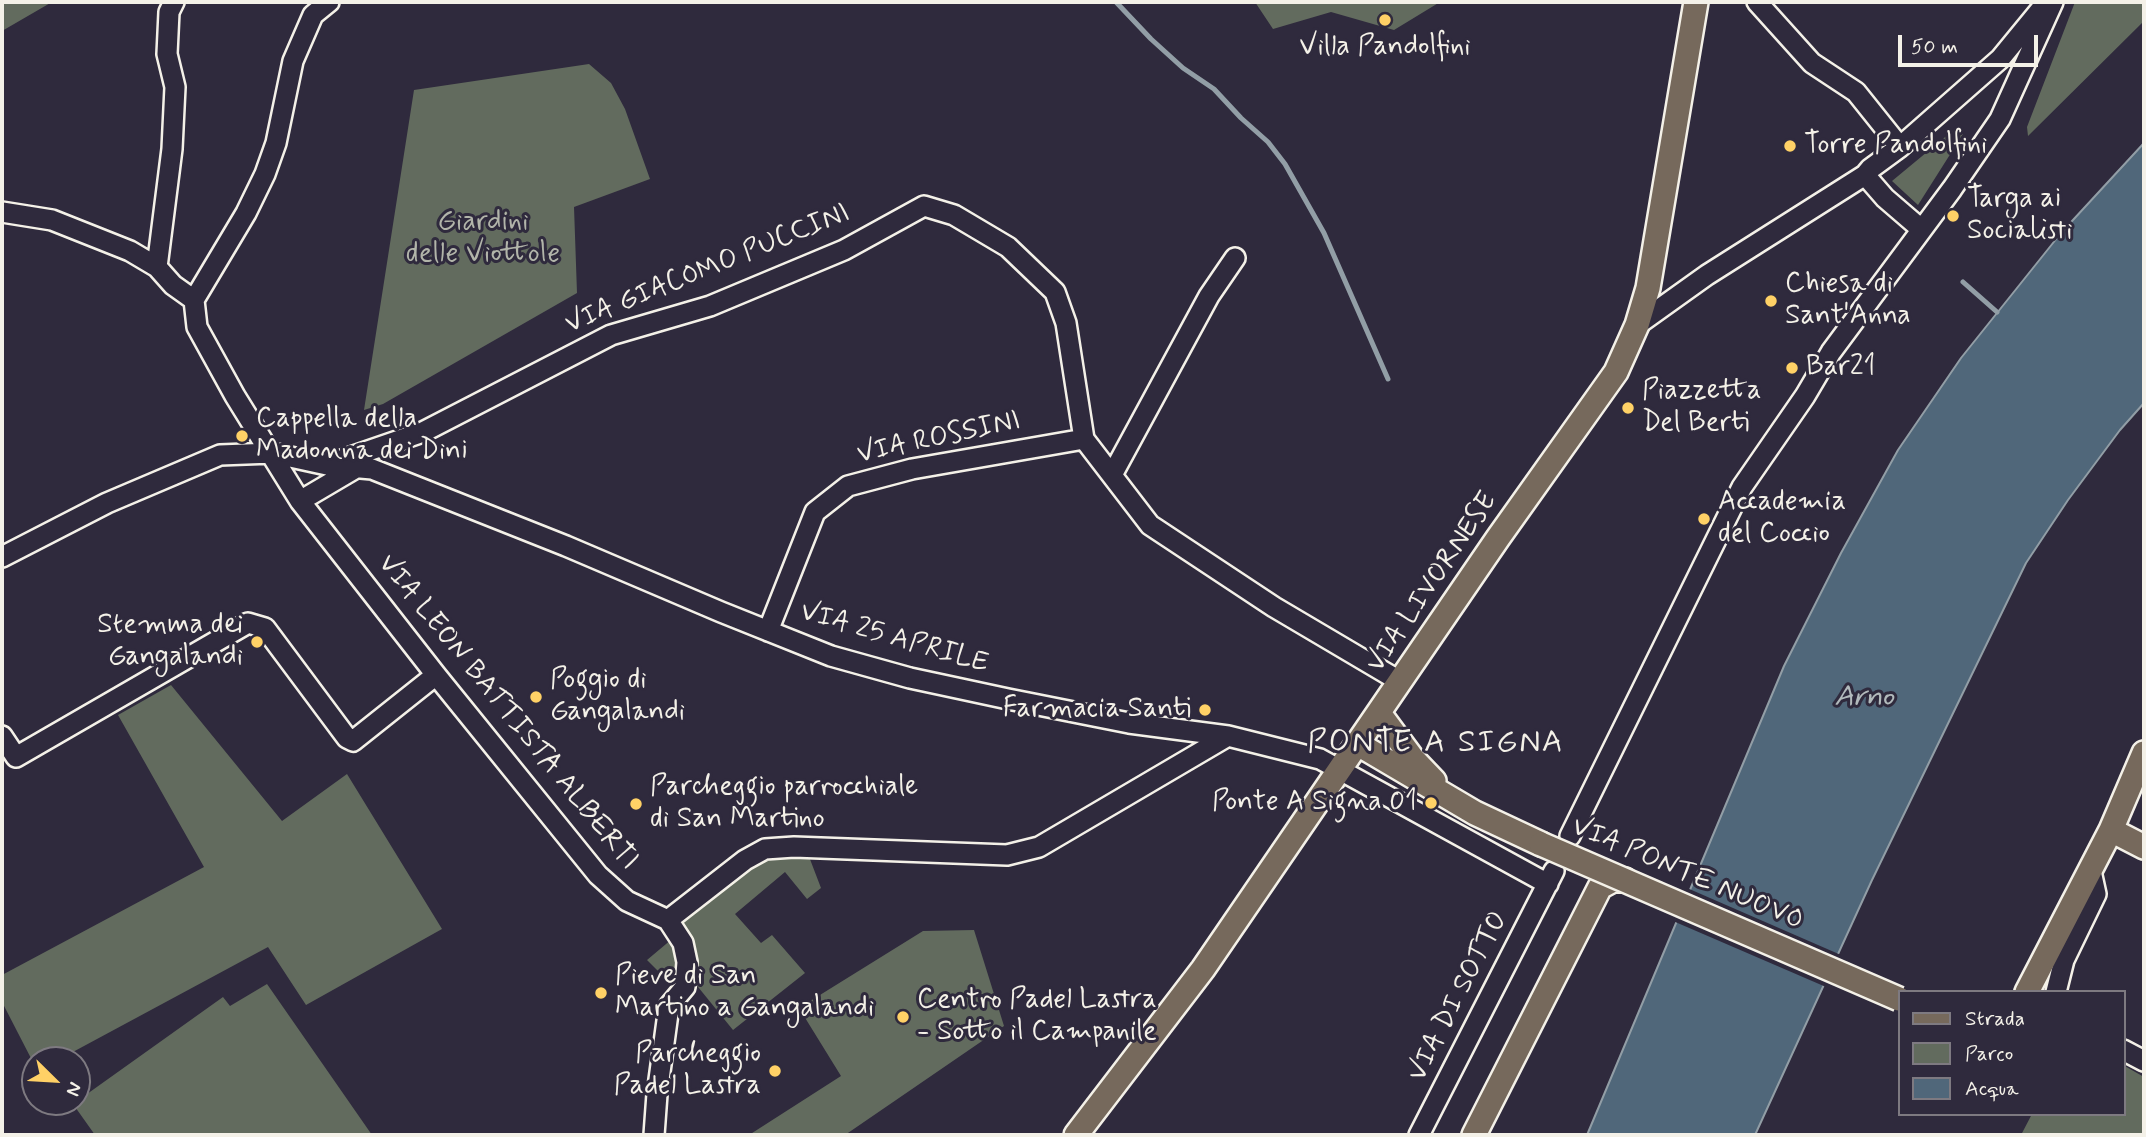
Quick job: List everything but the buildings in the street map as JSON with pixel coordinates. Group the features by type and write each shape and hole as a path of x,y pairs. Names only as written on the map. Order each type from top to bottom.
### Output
{"main road":[{"name":"VIA LIVORNESE","path":"1076,1135 1203,969 1498,538 1608,386 1637,325 1648,288 1696,2"},
{"name":"VIA PONTE NUOVO","path":"1379,713 1413,759 1453,800"},
{"name":"VIA PONTE NUOVO","path":"1358,744 1516,834 1898,999"},
{"path":"2028,990 2091,871 2144,753"},
{"path":"2111,830 2144,847"},
{"path":"1474,1135 1600,887 1613,880 1625,880"}],"street":[{"path":"157,267 172,149 175,87 167,54 169,12 174,2"},
{"path":"2,212 52,220 130,251 157,267 173,285 194,300 246,213 265,174 276,143 293,61 313,15 329,2"},
{"path":"1756,2 1812,63 1856,92 1900,147"},
{"path":"1637,325 1707,275 1865,175 2000,59 2048,2"},
{"path":"1570,836 1742,487 1805,396 1831,352 2000,119 2053,2"},
{"path":"1865,175 1885,198 1921,229"},
{"name":"VIA GIACOMO PUCCINI","path":"327,465 423,432 611,335 710,306 844,250 924,206 954,215 1008,247 1055,292 1066,323 1084,439 1150,524 1274,607 1401,682"},
{"path":"1112,475 1209,296 1235,258"},
{"name":"VIA LEON BATTISTA ALBERTI","path":"194,300 197,327 235,396 300,501 598,875 627,901 668,920"},
{"name":"VIA ROSSINI","path":"768,631 815,512 848,486 912,469 1084,439"},
{"path":"300,501 364,469 397,440"},
{"name":"VIA 25 APRILE","path":"2,557 107,503 220,455 272,453 327,465 364,469 566,546 831,656 910,678 1129,723 1228,736 1320,759 1551,877"},
{"path":"300,501 306,461"},
{"path":"2,736 16,757 248,623 265,628 348,738 354,741 436,675"},
{"path":"654,1135 656,1094 669,1006 685,987 687,962 682,943 668,920 745,860 765,849 794,847 1007,855 1039,847 1228,736"},
{"path":"2056,990 2064,960 2095,894 2091,871"},
{"name":"VIA DI SOTTO","path":"1418,1135 1551,877"},
{"path":"2125,1051 2144,1061"}],"green space":[{"path":"2,2 52,2 2,31"},
{"name":"Villa Pandolfini","path":"1255,2 1440,2 1394,30 1331,12 1273,29"},
{"path":"2075,2 2144,2 2144,21 2028,136 2027,127"},
{"name":"Giardini delle Viottole","path":"589,64 611,83 625,109 650,179 574,207 577,293 383,404 364,410 414,90"},
{"path":"1956,128 1963,134 1918,205 1892,181"},
{"path":"171,685 282,821 347,774 442,929 306,1005 268,947 84,1046 25,1046 2,1002 2,975 204,867 118,715"},
{"path":"769,854 808,854 821,888 807,899 785,872 735,914 761,943 772,935 805,973 733,1030 694,982 696,952 682,921 755,862"},
{"name":"Centro Padel Lastra - Sotto il Campanile","path":"974,930 1004,1026 845,1135 749,1135 841,1076 799,1008 923,931"},
{"path":"672,939 678,947 678,976 670,983 647,960"},
{"path":"267,984 372,1135 95,1135 82,1116 91,1116 91,1091 223,997 230,1006"},
{"path":"2125,1066 2144,1077 2144,1135 2021,1135 2031,1116 2125,1116"}],"water":[{"name":"Arno","path":"2144,143 2144,403 2120,430 2068,500 2026,563 1872,880 1755,1135 1587,1135 1784,666 1841,553 1898,450 1961,358 2061,233"}],"pier":[{"path":"1687,888 1841,955 1826,987 1673,921"}],"waterway":[{"path":"1116,2 1183,68 1214,89 1268,142 1285,164 1324,233 1388,379"},
{"path":"1963,282 1997,312"}],"place":[{"name":"Villa Pandolfini","path":"1385,20"},
{"name":"Torre Pandolfini","path":"1790,146"},
{"name":"Targa ai Socialisti","path":"1953,216"},
{"name":"Chiesa di Sant'Anna","path":"1771,301"},
{"name":"Bar21","path":"1792,368"},
{"name":"Piazzetta Del Berti","path":"1628,408"},
{"name":"Cappella della Madonna dei Dini","path":"242,436"},
{"name":"Accademia del Coccio","path":"1704,519"},
{"name":"Stemma dei Gangalandi","path":"257,642"},
{"name":"Poggio di Gangalandi","path":"536,697"},
{"name":"Farmacia Santi","path":"1205,710"},
{"name":"Ponte A Signa 01","path":"1431,803"},
{"name":"Parcheggio parrocchiale di San Martino","path":"636,804"},
{"name":"Pieve di San Martino a Gangalandi","path":"601,993"},
{"name":"Centro Padel Lastra - Sotto il Campanile","path":"903,1017"},
{"name":"Parcheggio Padel Lastra","path":"775,1071"}],"district":[{"name":"PONTE A SIGNA","path":"1436,744"}]}
